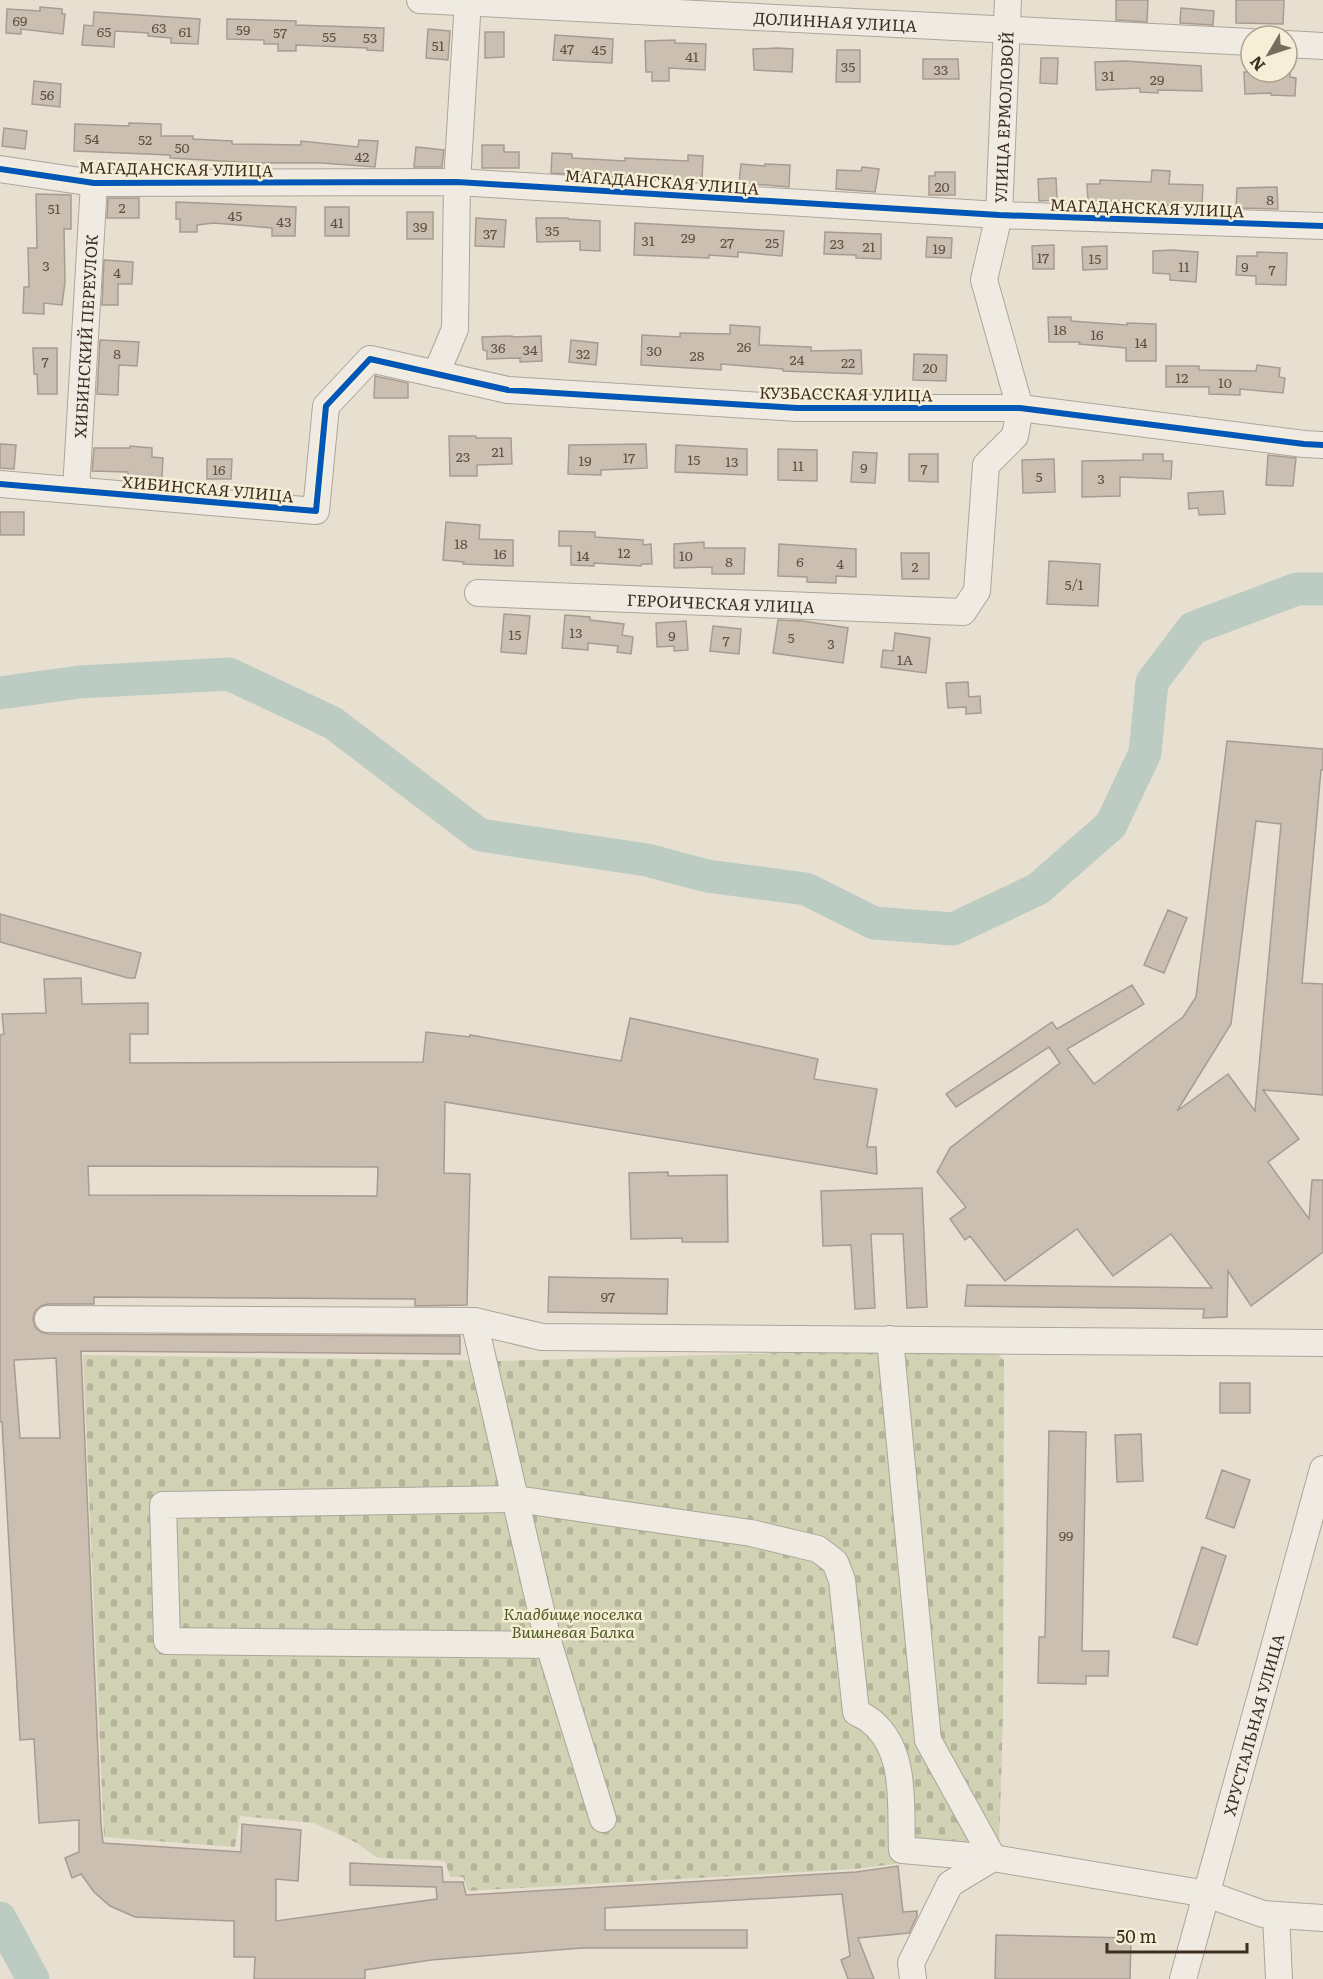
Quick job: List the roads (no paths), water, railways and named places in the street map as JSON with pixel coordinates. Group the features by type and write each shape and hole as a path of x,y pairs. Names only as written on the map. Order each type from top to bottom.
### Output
{"street":[{"name":"ДОЛИННАЯ УЛИЦА","path":"420,0 1239,41"},
{"name":"УЛИЦА ЕРМОЛОВОЙ","path":"1008,0 999,215 984,280 1020,408"},
{"path":"436,374 455,329 457,182 468,2"},
{"path":"1299,45 1323,46"},
{"name":"МАГАДАНСКАЯ УЛИЦА","path":"0,169 94,183 457,182 999,215 1323,226"},
{"name":"ХИБИНСКИЙ ПЕРЕУЛОК","path":"76,490 94,183"},
{"name":"КУЗБАССКАЯ УЛИЦА","path":"370,359 508,390 797,408 1020,408 1323,445"},
{"name":"ХИБИНСКАЯ УЛИЦА","path":"0,484 316,511 326,406 370,359"},
{"name":"ГЕРОИЧЕСКАЯ УЛИЦА","path":"478,593 963,612 977,591 986,465 1015,436 1020,408"},
{"path":"48,1319 474,1320 542,1337 1323,1343"},
{"path":"474,1320 549,1645 603,1819"},
{"path":"890,1339 928,1740 993,1858"},
{"name":"ХРУСТАЛЬНАЯ УЛИЦА","path":"1183,1979 1323,1469"},
{"path":"549,1645 166,1641 163,1505 516,1499 751,1533 818,1549 835,1562 842,1580 856,1712 873,1722 891,1745 899,1772 902,1850 993,1858 1207,1894 1263,1914 1323,1918"},
{"path":"913,1979 911,1963 950,1884 993,1858"},
{"path":"1276,1915 1279,1979"}],"waterway":[{"path":"0,693 80,682 229,674 333,723 480,835 647,860 707,876 806,889 874,923 953,929 1038,889 1111,825 1145,753 1152,682 1193,628 1297,589 1323,589"},
{"path":"0,1918 33,1979"}],"park label":[{"name":"Кладбище поселка Вишневая Балка","path":"573,1622"}]}
